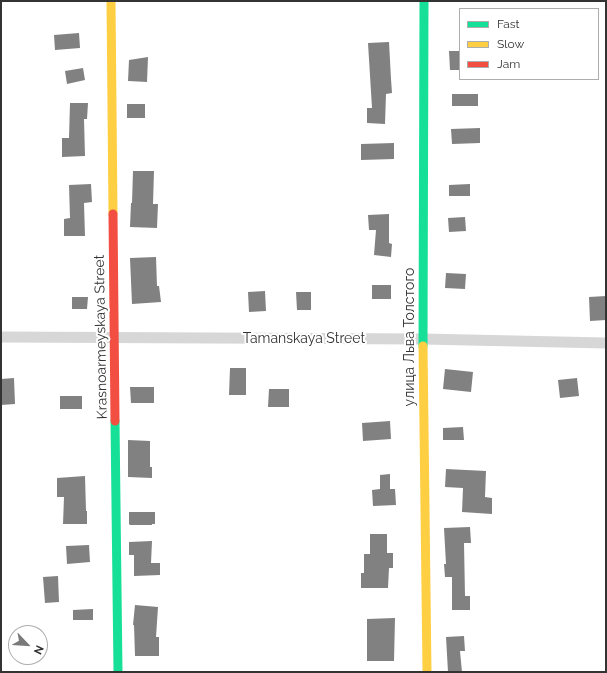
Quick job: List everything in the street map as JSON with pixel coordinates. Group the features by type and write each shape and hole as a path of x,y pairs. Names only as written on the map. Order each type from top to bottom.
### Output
{"street":[{"name":"Krasnoarmeyskaya Street","path":"111,1 118,672"},
{"name":"улица Льва Толстого","path":"424,1 423,339 427,672"},
{"name":"Tamanskaya Street","path":"1,337 423,339 606,342"}],"building":[{"path":"79,33 80,48 55,50 54,35"},
{"path":"389,42 392,93 386,94 385,124 367,123 367,108 372,108 368,43"},
{"path":"449,51 459,51 459,70 450,70"},
{"path":"148,57 147,82 128,81 129,60"},
{"path":"83,68 85,80 67,84 65,71"},
{"path":"452,94 478,94 478,106 452,106"},
{"path":"70,103 88,103 87,119 84,119 85,156 62,157 62,138 69,138"},
{"path":"127,104 145,104 145,118 127,118"},
{"path":"480,128 480,143 452,144 451,129"},
{"path":"394,143 394,159 361,160 361,144"},
{"path":"133,171 154,171 153,204 158,204 157,228 130,227"},
{"path":"91,184 92,202 84,203 85,236 64,236 64,219 70,218 69,185"},
{"path":"470,184 470,196 449,196 449,185"},
{"path":"389,214 389,243 392,244 391,257 374,255 376,230 369,230 368,215"},
{"path":"465,217 466,231 449,232 448,218"},
{"path":"156,257 157,286 159,286 161,302 132,304 130,258"},
{"path":"446,273 466,274 465,289 445,288"},
{"path":"372,285 391,285 391,299 372,299"},
{"path":"265,291 266,311 249,312 248,292"},
{"path":"296,292 311,292 311,310 297,310"},
{"path":"606,296 606,320 590,321 589,297"},
{"path":"72,297 88,297 87,309 72,309"},
{"path":"230,368 246,368 246,395 229,395"},
{"path":"445,369 473,372 471,392 443,389"},
{"path":"14,378 15,404 1,405 1,379"},
{"path":"577,378 579,396 560,398 558,380"},
{"path":"130,387 154,387 154,403 131,403"},
{"path":"269,389 289,389 289,407 268,407"},
{"path":"60,396 82,396 82,409 60,409"},
{"path":"390,421 391,439 363,441 362,423"},
{"path":"463,427 464,440 443,440 443,428"},
{"path":"128,440 150,441 150,467 152,467 152,478 128,477"},
{"path":"446,469 486,471 485,497 492,498 492,514 462,512 463,488 445,487"},
{"path":"390,474 390,489 395,489 396,505 373,506 372,490 380,489 380,475"},
{"path":"85,476 87,524 63,524 64,497 57,497 57,478"},
{"path":"129,512 155,512 155,524 130,525"},
{"path":"470,527 471,543 464,543 465,596 470,596 470,610 452,610 452,577 445,577 444,564 446,564 444,528"},
{"path":"370,534 387,534 387,553 393,553 393,568 389,568 388,588 361,588 361,573 364,573 364,554 370,554"},
{"path":"152,541 151,563 160,563 160,575 134,576 134,555 129,555 129,542"},
{"path":"89,545 90,562 67,564 66,546"},
{"path":"58,576 59,602 45,603 43,577"},
{"path":"135,605 158,607 156,637 159,637 159,656 135,656 133,625"},
{"path":"93,609 93,620 73,620 73,610"},
{"path":"395,618 394,661 367,661 367,619"},
{"path":"464,636 465,651 460,651 462,672 448,672 446,637"}],"traffic: fast":[{"path":"423,346 424,1"},
{"path":"115,421 118,672"}],"traffic: slow":[{"path":"111,1 113,214"},
{"path":"423,346 427,672"}],"traffic: jam":[{"path":"113,214 115,421"}]}
